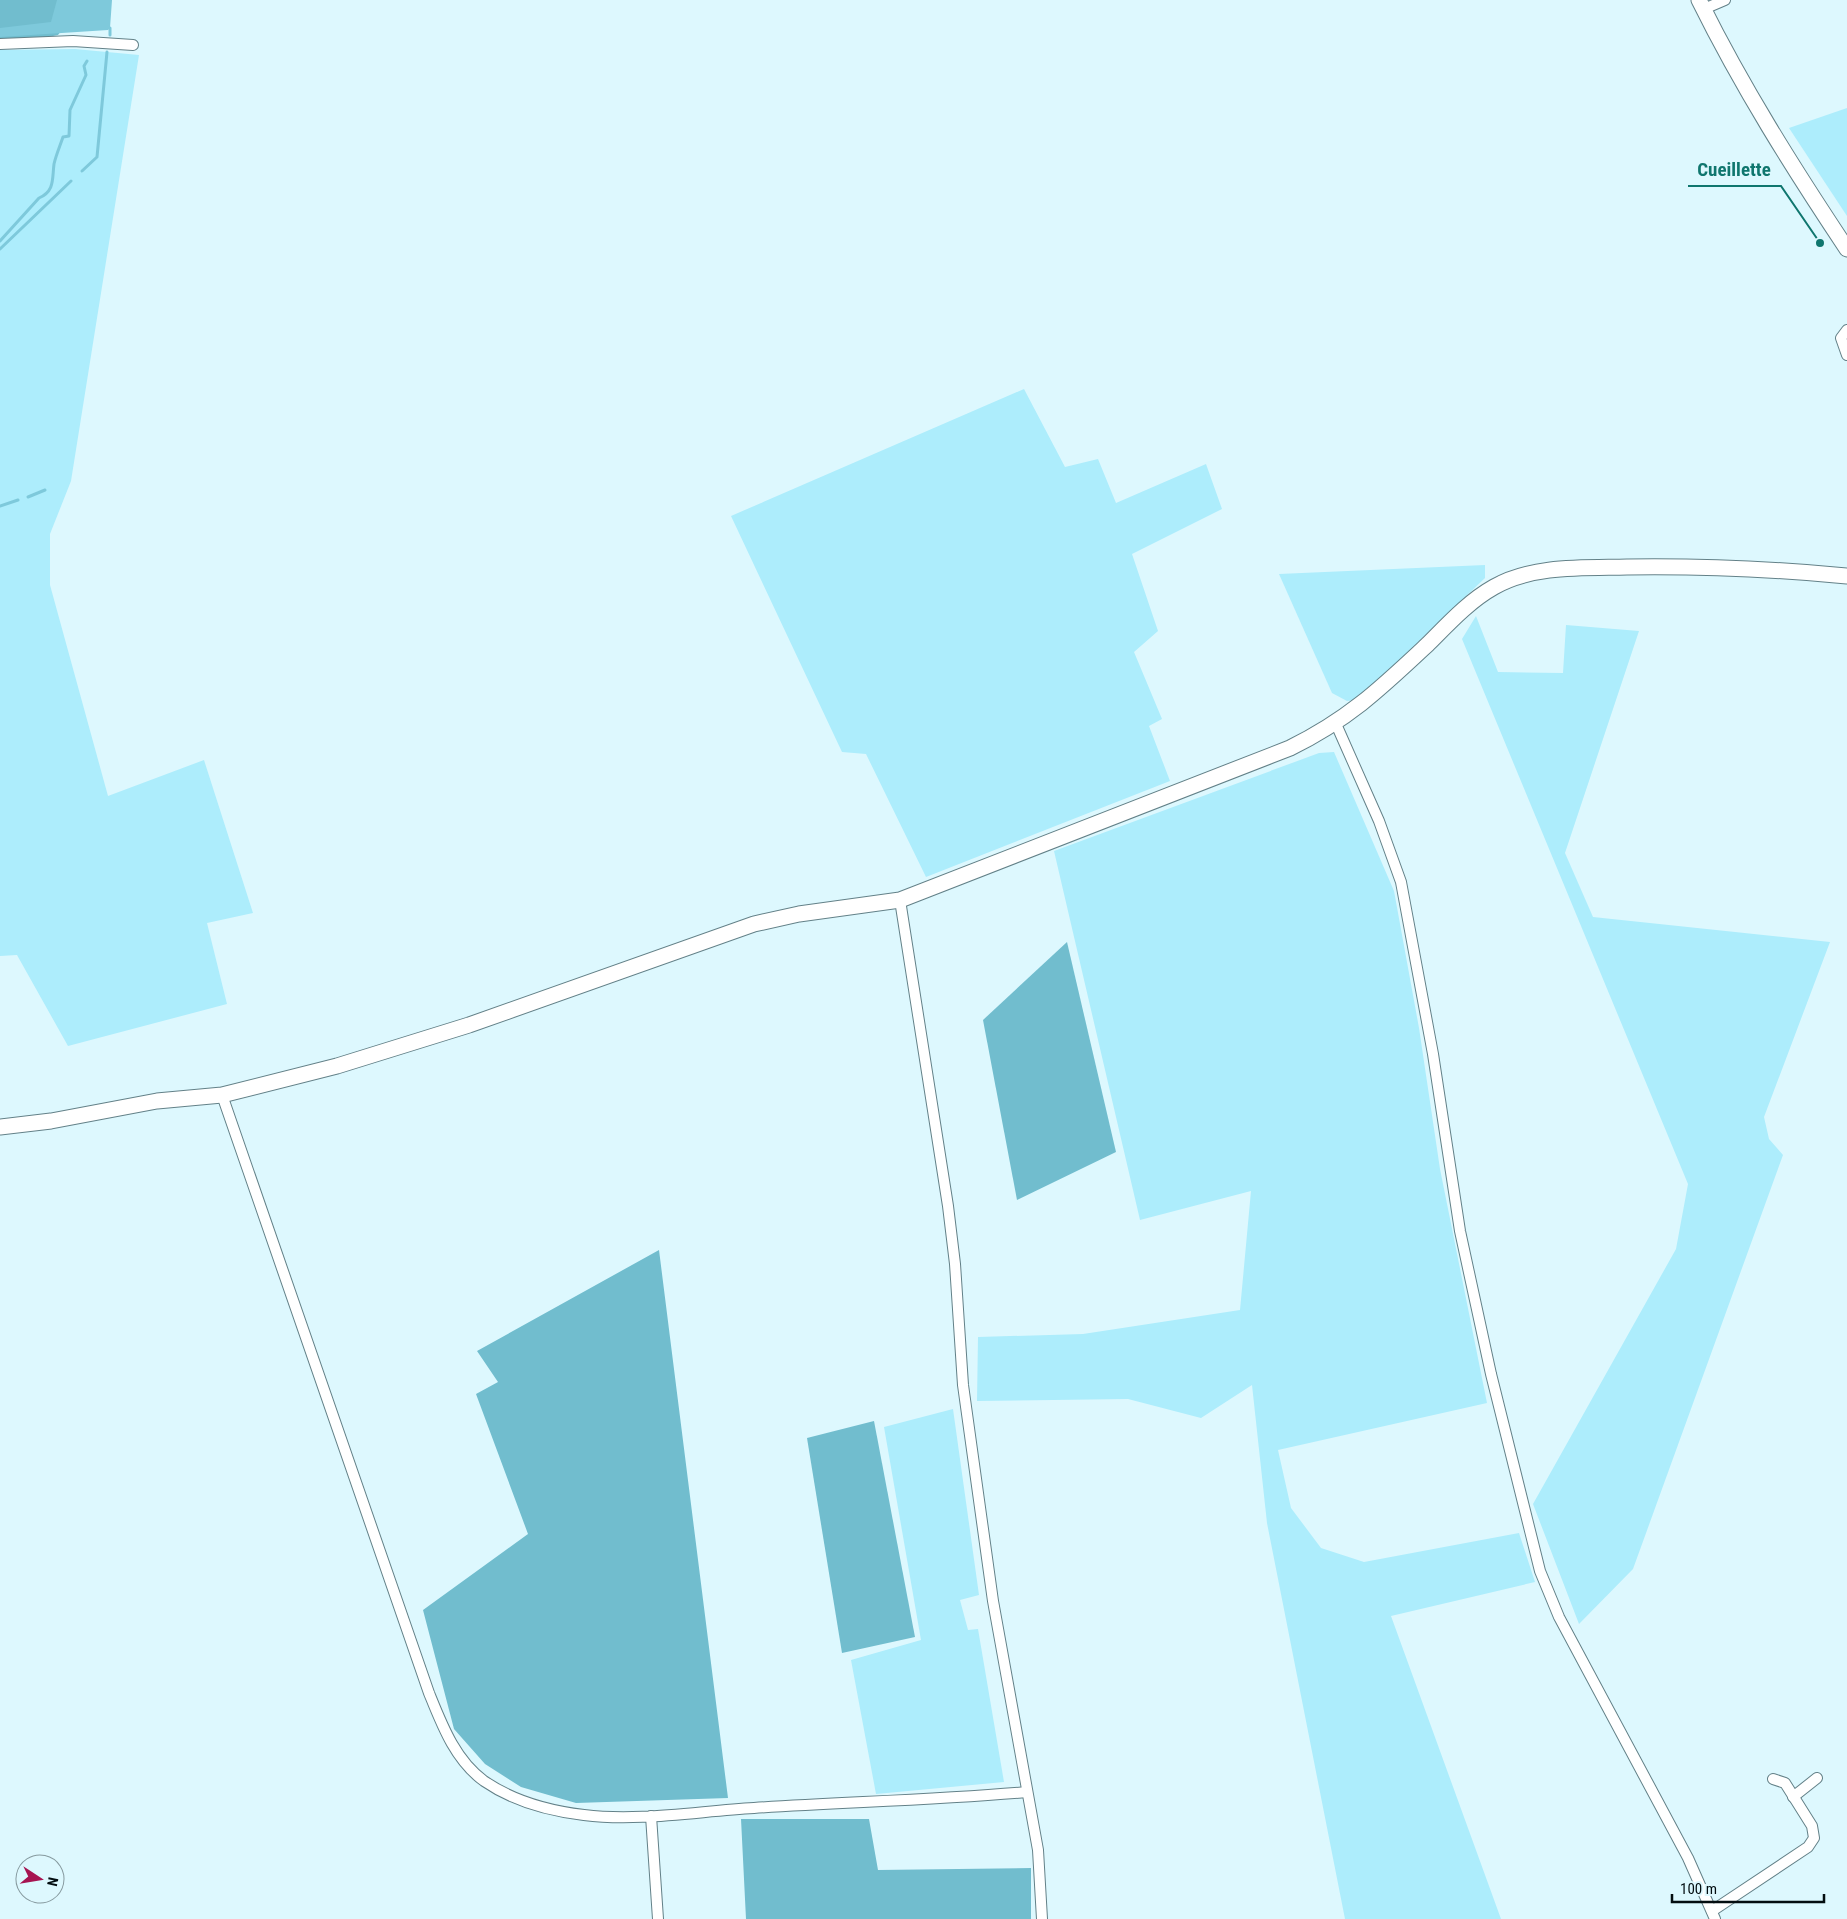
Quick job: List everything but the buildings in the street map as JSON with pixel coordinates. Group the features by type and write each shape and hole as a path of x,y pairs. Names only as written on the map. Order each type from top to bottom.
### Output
{"street":[{"path":"1725,0 1702,5 1728,58 1776,141 1847,249"},
{"path":"0,44 73,41 133,45"},
{"path":"1847,330 1842,338 1847,355"},
{"path":"0,1127 51,1121 156,1101 222,1095 400,1048 754,924 799,914 900,900 1290,748 1336,724 1366,701 1469,605 1494,587 1525,574 1588,568 1726,567 1847,576"},
{"path":"1336,724 1379,821 1402,882 1433,1054 1460,1231 1491,1374 1540,1572 1559,1617 1688,1858 1713,1915 1808,1847 1814,1838 1814,1832 1785,1783 1773,1780"},
{"path":"900,900 948,1206 955,1264 963,1385 993,1601 1038,1850 1042,1919"},
{"path":"222,1095 423,1678 451,1742 467,1765 484,1782 539,1807 586,1816 650,1816 1027,1792"},
{"path":"1793,1796 1817,1778"},
{"path":"650,1816 658,1919"}],"shaded area":[{"path":"0,0 85,0 58,35 0,41"},
{"path":"57,0 112,0 110,28 108,30 0,37 0,28 51,22"},
{"path":"75,49 139,55 71,481 50,534 50,585 108,796 204,760 253,913 207,923 227,1004 68,1046 17,955 0,956 0,50"},
{"path":"1847,108 1847,216 1789,128"},
{"path":"1024,389 1065,467 1098,459 1116,503 1206,464 1222,509 1132,554 1158,631 1134,652 1162,719 1149,726 1170,781 926,877 866,754 842,752 731,516"},
{"path":"1485,565 1485,578 1357,700 1347,701 1332,693 1279,574"},
{"path":"1476,616 1498,672 1563,673 1566,625 1639,631 1565,853 1593,917 1830,942 1764,1117 1769,1139 1783,1155 1633,1569 1579,1624 1533,1504 1676,1249 1688,1184 1462,639"},
{"path":"1334,752 1394,891 1419,1028 1440,1169 1487,1403 1278,1450 1291,1508 1321,1548 1364,1562 1519,1533 1535,1582 1391,1616 1501,1919 1345,1919 1267,1523 1252,1385 1201,1418 1128,1399 977,1401 978,1337 1083,1334 1240,1310 1251,1191 1140,1220 1054,851 1319,753"},
{"path":"1067,942 1116,1152 1017,1200 983,1020"},
{"path":"659,1250 728,1798 576,1803 521,1787 485,1764 454,1729 423,1610 528,1534 476,1394 498,1382 477,1351"},
{"path":"953,1409 979,1595 960,1600 968,1630 978,1629 1004,1782 876,1794 851,1660 921,1640 884,1427"},
{"path":"874,1421 915,1637 842,1653 807,1438"},
{"path":"741,1819 869,1819 878,1870 1031,1868 1031,1919 746,1919"}],"waterway":[{"path":"110,28 110,35"},
{"path":"82,171 97,157 107,52"},
{"path":"0,241 50,188 58,150 63,137 69,136 70,110 86,75 84,66 87,61"},
{"path":"0,249 71,181"},
{"path":"28,497 45,490"},
{"path":"0,506 18,500"}],"place":[{"name":"Cueillette","path":"1820,243"}]}
